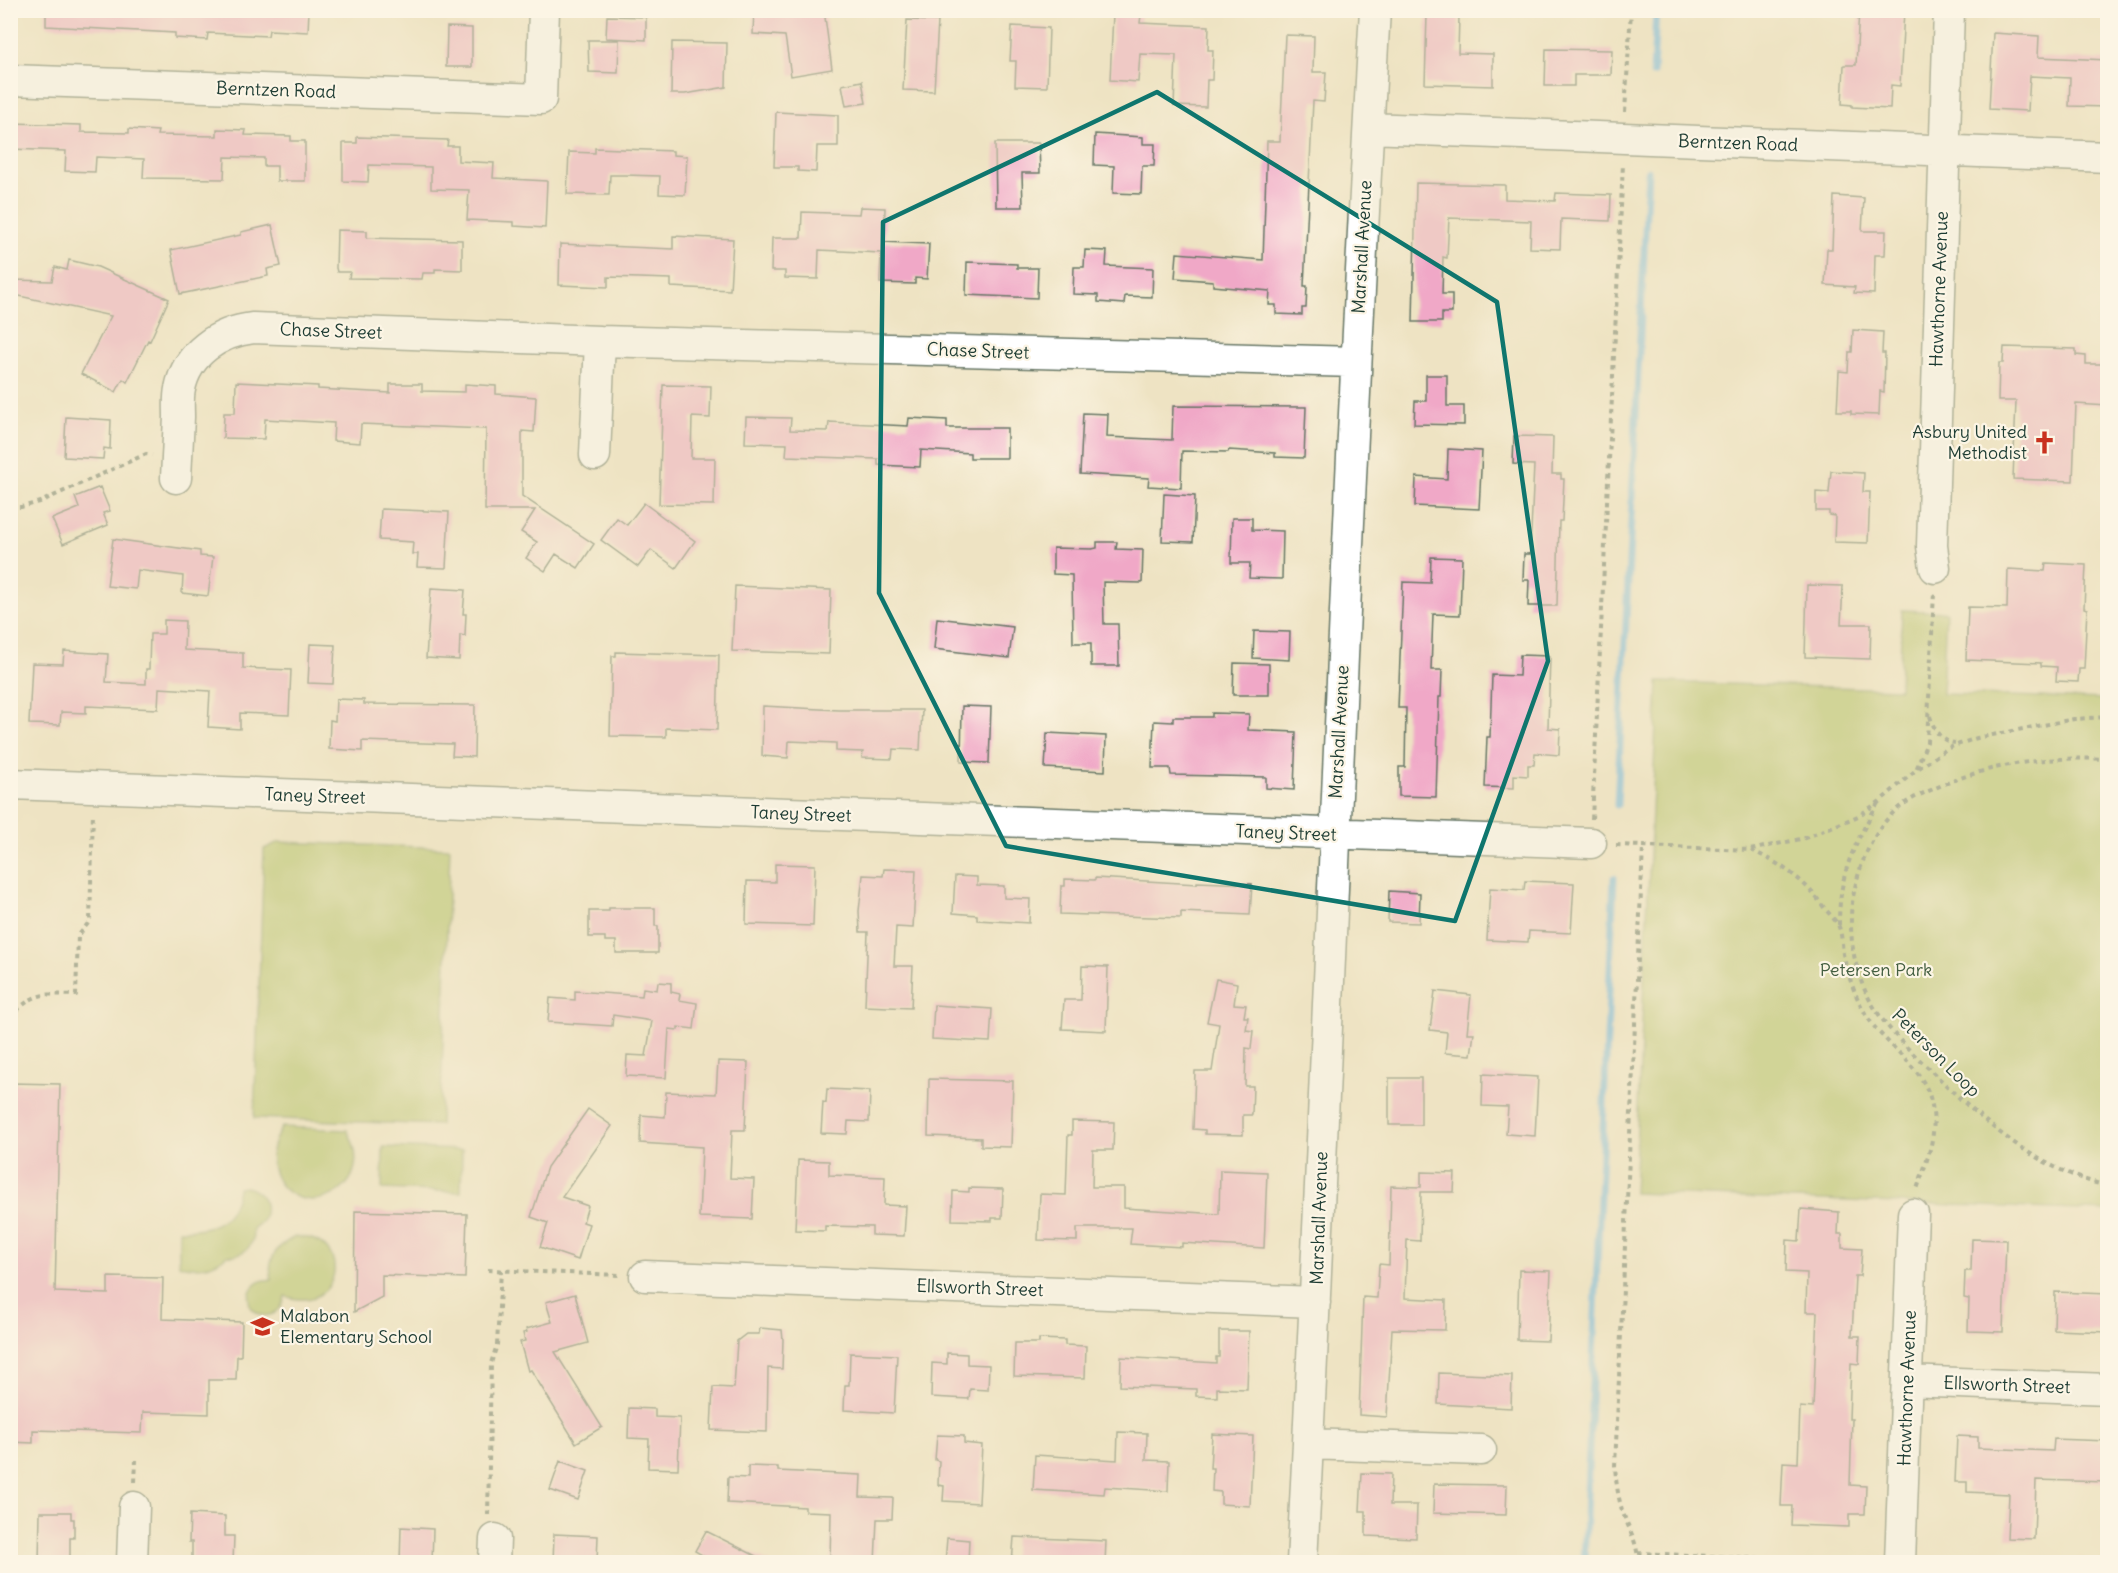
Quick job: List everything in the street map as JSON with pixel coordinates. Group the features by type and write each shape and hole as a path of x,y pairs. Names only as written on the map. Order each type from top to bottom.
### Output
{"street":[{"name":"Berntzen Road","path":"10,80 541,99 544,10"},
{"name":"Marshall Avenue","path":"1302,1563 1316,1302 1356,362 1376,10"},
{"name":"Hawthorne Avenue","path":"1935,568 1932,546 1950,10"},
{"name":"Berntzen Road","path":"1369,128 2108,157"},
{"name":"Chase Street","path":"176,478 180,390 187,369 214,339 236,330 253,328 600,341 1356,362"},
{"path":"595,455 600,341"},
{"name":"Taney Street","path":"10,784 1591,843"},
{"name":"Hawthorne Avenue","path":"1900,1563 1913,1214"},
{"name":"Ellsworth Street","path":"645,1276 1316,1302"},
{"name":"Ellsworth Street","path":"1907,1381 2108,1389"},
{"path":"1308,1444 1480,1450"},
{"path":"132,1563 134,1507"}],"path":[{"path":"1591,843 1631,10"},
{"path":"10,507 40,502 146,454 158,457 176,478"},
{"path":"1916,770 1927,742 1935,568"},
{"path":"1928,710 1937,734 1948,742 1959,743"},
{"path":"1638,1563 1638,1553 1623,1511 1615,1466 1643,847 1750,850 1805,838 1858,816 1879,802 1916,770 1959,743 2038,725 2073,719 2108,717"},
{"name":"Peterson Loop","path":"2108,759 2040,760 1988,769 1948,782 1909,801 1896,810 1882,825 1872,844 1862,864 1854,891 1851,914 1854,952 1859,975 1873,1007 1887,1025 1958,1096 2022,1148 2059,1170 2108,1186"},
{"path":"10,1017 33,997 42,994 76,995 78,936 90,921 93,787"},
{"path":"1879,802 1848,860 1843,880 1839,926 1848,974 1860,1004 1878,1032 1922,1078 1929,1091 1934,1114 1933,1142 1915,1194 1913,1214"},
{"path":"1750,850 1780,864 1800,878 1839,926"},
{"path":"488,1270 645,1276"},
{"path":"495,1551 487,1512 491,1363 497,1345 501,1270"},
{"path":"1638,1553 1862,1563"}],"highlighted area":[{"path":"1157,92 1497,302 1548,661 1455,921 1006,846 879,593 883,222"}],"green space":[{"name":"Petersen Park","path":"1902,610 1946,612 1942,694 2107,699 2107,1211 1634,1193 1658,682 1899,689"},
{"path":"279,842 450,848 440,1125 254,1118 264,849"},
{"path":"282,1127 347,1130 355,1152 354,1170 346,1185 333,1195 317,1200 301,1198 286,1190 275,1175 272,1162 274,1144"},
{"path":"383,1147 462,1150 461,1192 382,1189"},
{"path":"246,1187 260,1195 265,1203 265,1213 262,1221 253,1229 253,1239 249,1247 243,1252 227,1255 210,1265 192,1267 179,1265 179,1230 201,1228 219,1222 231,1210 238,1188"},
{"path":"295,1237 314,1240 326,1248 333,1260 334,1273 329,1286 319,1295 305,1299 285,1296 276,1312 261,1314 250,1306 251,1290 261,1281 272,1280 270,1266 274,1254"}],"building":[{"path":"46,10 309,10 308,32 269,30 268,36 208,33 207,40 175,38 175,33 46,26"},
{"path":"754,10 824,10 832,69 791,76 785,36 753,34"},
{"path":"1859,10 1904,10 1900,86 1891,85 1890,109 1852,107 1852,105 1842,104 1844,65 1856,65"},
{"path":"1113,13 1141,15 1140,23 1209,26 1208,50 1213,50 1212,80 1207,80 1206,107 1174,106 1176,55 1140,54 1138,82 1110,80"},
{"path":"1427,15 1459,16 1458,53 1493,54 1493,86 1425,84"},
{"path":"607,16 646,17 646,40 606,38"},
{"path":"907,20 938,21 934,91 903,90"},
{"path":"1012,26 1049,28 1047,87 1015,86 1016,61 1010,61"},
{"path":"447,27 472,28 472,67 446,67"},
{"path":"1993,33 2039,36 2038,57 2108,60 2108,107 2069,106 2070,78 2030,76 2028,111 1989,109"},
{"path":"1285,35 1314,36 1313,72 1326,72 1324,102 1313,101 1304,286 1307,286 1306,308 1302,308 1302,315 1276,314 1276,305 1269,305 1270,291 1213,286 1213,281 1175,278 1177,253 1263,260 1267,141 1280,141"},
{"path":"588,40 619,40 618,73 589,72"},
{"path":"672,42 727,43 726,87 671,94"},
{"path":"1546,49 1612,50 1611,75 1574,75 1574,86 1545,86"},
{"path":"862,81 866,103 846,106 842,85"},
{"path":"776,112 838,115 838,146 817,146 816,172 798,171 798,167 774,167"},
{"path":"10,123 81,125 81,132 129,133 129,129 158,131 157,135 217,136 217,129 246,130 245,135 291,136 291,141 305,141 305,181 277,181 277,166 264,166 264,158 225,157 224,179 143,178 144,159 96,157 95,172 65,171 66,151 10,149"},
{"path":"1095,134 1143,137 1143,144 1155,144 1154,166 1142,166 1141,194 1113,193 1114,166 1094,165"},
{"path":"357,137 448,140 447,146 458,146 458,161 494,163 493,178 547,181 545,228 514,226 514,222 467,220 469,190 431,189 431,167 369,165 368,182 343,181 343,143 357,143"},
{"path":"995,143 1039,143 1040,173 1022,173 1023,207 996,207"},
{"path":"595,148 673,151 673,155 687,156 685,195 659,194 660,176 624,175 610,175 609,195 567,194 569,152 595,153"},
{"path":"1416,183 1505,185 1505,199 1555,201 1556,193 1611,195 1610,221 1561,219 1560,249 1530,248 1531,221 1449,218 1447,258 1443,257 1442,294 1452,294 1452,313 1442,313 1442,322 1413,322"},
{"path":"1834,196 1864,198 1862,231 1886,231 1885,255 1875,255 1874,294 1854,293 1855,287 1825,285 1827,249 1832,249"},
{"path":"860,207 885,208 884,242 929,244 927,279 915,278 915,284 880,283 881,253 819,250 818,279 785,278 785,271 771,271 772,238 801,238 802,212 859,214"},
{"path":"272,225 281,266 267,269 268,276 180,294 171,250 241,235 241,232"},
{"path":"337,230 367,231 367,238 462,240 462,270 435,269 435,273 423,273 422,279 349,278 350,272 337,272 336,268"},
{"path":"673,236 733,239 730,290 671,287 671,279 608,277 608,287 559,285 560,244 673,249"},
{"path":"1085,250 1107,251 1106,266 1153,268 1152,297 1125,296 1124,304 1098,302 1098,295 1073,294 1074,267 1084,267"},
{"path":"69,260 98,267 169,299 150,341 148,340 127,382 123,379 116,392 81,374 111,316 10,294 10,280 52,281 55,267 67,270"},
{"path":"967,262 1017,264 1017,268 1038,268 1037,298 966,295"},
{"path":"1853,330 1883,332 1884,392 1880,391 1879,415 1837,411 1839,371 1848,372"},
{"name":"Asbury United Methodist","path":"2004,347 2076,349 2076,355 2086,356 2086,364 2108,364 2108,406 2076,404 2073,481 2013,479 2016,401 1998,401 1999,363 2003,363"},
{"path":"1426,375 1447,375 1447,406 1464,406 1464,425 1414,424 1415,401 1426,401"},
{"path":"236,382 318,386 318,389 390,393 390,384 422,384 422,391 465,392 465,384 496,386 496,394 536,397 534,432 522,431 522,496 594,544 578,568 556,554 545,571 526,558 537,542 521,532 535,510 485,510 486,429 361,424 360,443 333,441 334,423 265,419 264,439 223,438 224,413 235,413"},
{"path":"663,385 711,386 710,418 692,417 691,458 715,458 714,505 659,504"},
{"path":"1173,406 1306,407 1304,458 1275,457 1275,453 1229,450 1228,452 1182,451 1181,488 1148,486 1149,478 1080,474 1083,413 1108,414 1107,437 1172,440"},
{"path":"66,417 111,420 110,449 104,448 103,459 64,457"},
{"path":"746,417 791,418 790,430 828,431 829,422 908,426 909,418 947,420 947,428 1007,428 1007,458 970,458 970,453 921,450 920,467 878,465 878,459 786,456 787,444 745,443"},
{"path":"1514,436 1553,437 1552,474 1561,474 1561,479 1564,479 1562,521 1559,521 1557,606 1528,606 1529,580 1523,580 1524,554 1530,554 1534,465 1513,464"},
{"path":"1448,449 1482,451 1479,509 1415,506 1416,477 1447,479"},
{"path":"1831,471 1864,473 1863,492 1870,492 1868,543 1834,542 1835,516 1829,515 1829,511 1816,511 1816,492 1829,493"},
{"path":"100,487 110,511 103,513 108,525 63,544 52,519 79,508 75,497"},
{"path":"1164,494 1195,496 1193,542 1162,541"},
{"path":"644,503 695,541 676,568 651,550 638,567 601,540 617,518 627,525"},
{"path":"381,509 449,512 446,568 417,567 418,554 412,554 413,542 379,540"},
{"path":"1232,518 1252,518 1252,530 1283,531 1282,579 1249,578 1250,563 1231,563"},
{"path":"113,539 200,551 200,556 213,557 208,596 182,593 183,576 138,570 136,589 107,586"},
{"path":"1097,542 1117,542 1116,549 1143,550 1142,583 1103,582 1104,624 1118,624 1119,666 1091,666 1091,643 1073,643 1072,575 1053,574 1053,548 1092,549 1097,548"},
{"path":"1431,557 1462,558 1460,615 1433,614 1431,670 1442,670 1436,797 1399,796 1399,767 1405,767 1406,708 1398,708 1403,582 1430,583"},
{"path":"2046,563 2086,565 2084,608 2087,609 2084,669 2079,669 2078,682 2056,681 2057,667 2041,666 2041,663 1966,660 1968,607 2007,608 2008,569 2045,571"},
{"path":"1807,585 1843,586 1841,624 1871,624 1870,659 1805,657"},
{"path":"735,586 831,590 829,654 732,651"},
{"path":"431,588 465,590 463,614 466,614 465,636 460,635 459,660 426,658"},
{"path":"937,618 1013,627 1009,658 934,649"},
{"path":"164,620 185,621 184,650 243,653 243,668 291,670 289,715 240,713 240,729 208,727 210,691 159,688 158,709 86,706 86,713 61,712 60,725 29,724 32,663 63,664 64,651 108,654 106,682 146,684 150,634 164,634"},
{"path":"1254,631 1290,632 1289,660 1253,658"},
{"path":"310,644 335,645 333,684 308,683"},
{"path":"616,652 719,655 717,730 666,728 666,737 610,736 612,656 616,656"},
{"path":"1520,655 1550,656 1548,728 1560,729 1559,755 1535,753 1534,765 1528,765 1528,776 1514,775 1514,788 1485,787 1487,737 1490,737 1492,675 1519,676"},
{"path":"1234,663 1269,664 1269,695 1233,695"},
{"path":"336,699 364,700 364,704 475,705 474,757 452,756 453,744 362,741 362,751 329,749 330,720 335,721"},
{"path":"763,706 838,710 922,710 920,750 893,749 892,759 862,758 863,752 836,751 836,743 789,741 788,758 762,756"},
{"path":"962,706 991,707 989,763 961,762"},
{"path":"1212,713 1249,714 1248,730 1296,732 1294,790 1266,788 1266,777 1171,775 1170,768 1152,768 1154,721 1173,722 1173,717 1212,717"},
{"path":"1047,733 1106,736 1105,771 1045,768"},
{"path":"775,864 815,865 813,926 746,924 747,881 775,882"},
{"path":"884,869 916,870 913,928 896,927 894,966 913,966 911,1008 865,1006 868,932 860,932 859,911 863,875 883,876"},
{"path":"955,876 977,877 977,885 1004,886 1004,898 1030,899 1029,923 977,920 977,915 953,913"},
{"path":"1095,878 1197,884 1197,882 1252,884 1250,915 1181,912 1181,918 1060,914 1061,886 1065,886 1065,879 1095,880"},
{"path":"1525,881 1574,883 1571,933 1529,931 1528,942 1487,940 1490,888 1524,890"},
{"path":"1389,891 1420,893 1419,923 1388,922"},
{"path":"609,908 655,908 658,953 616,953 616,941 605,941 605,937 589,937 589,911 609,911"},
{"path":"1082,966 1108,967 1106,1031 1062,1029 1064,1000 1081,1000"},
{"path":"1216,979 1237,983 1234,1004 1246,1005 1244,1017 1248,1017 1246,1030 1253,1031 1251,1049 1246,1048 1245,1086 1253,1086 1252,1115 1243,1115 1243,1135 1205,1134 1205,1130 1193,1129 1195,1071 1212,1071 1219,1024 1207,1022"},
{"path":"658,982 671,983 671,992 680,994 679,1000 697,1003 694,1029 678,1027 678,1030 669,1029 666,1078 626,1076 627,1055 646,1056 652,1021 613,1015 612,1026 548,1022 550,998 575,1000 575,991 642,996 643,988 657,990"},
{"path":"1435,991 1471,995 1467,1033 1474,1033 1471,1055 1445,1053 1447,1032 1430,1030"},
{"path":"934,1005 992,1009 990,1042 932,1039"},
{"path":"718,1061 748,1062 745,1130 732,1130 730,1178 754,1179 752,1219 699,1217 702,1147 640,1143 641,1115 665,1117 666,1092 716,1094"},
{"path":"1483,1074 1538,1077 1535,1136 1506,1134 1508,1107 1482,1106"},
{"path":"1389,1078 1421,1078 1421,1125 1389,1125"},
{"path":"929,1079 1013,1081 1011,1147 981,1146 981,1138 928,1136"},
{"path":"10,1083 60,1084 55,1292 108,1294 108,1277 163,1278 162,1319 242,1322 241,1356 237,1356 236,1380 209,1380 209,1414 143,1412 142,1433 33,1430 33,1443 10,1442"},
{"path":"827,1089 870,1091 869,1122 848,1121 847,1134 821,1133 823,1102 826,1103"},
{"path":"588,1109 612,1126 562,1197 588,1206 583,1222 589,1224 578,1260 540,1247 548,1223 531,1217 547,1167"},
{"path":"1072,1121 1114,1122 1113,1150 1093,1150 1092,1187 1124,1187 1124,1208 1219,1214 1220,1170 1267,1172 1264,1248 1182,1243 1182,1247 1130,1244 1132,1228 1077,1228 1077,1241 1038,1240 1040,1194 1066,1195 1068,1135 1072,1135"},
{"path":"798,1160 829,1161 829,1175 885,1177 884,1205 906,1206 904,1236 872,1235 872,1227 825,1226 825,1231 795,1230"},
{"path":"1421,1172 1455,1173 1454,1192 1421,1192 1420,1241 1407,1240 1405,1298 1446,1300 1445,1330 1392,1329 1387,1417 1359,1415 1363,1297 1377,1298 1379,1264 1389,1265 1391,1186 1421,1187"},
{"path":"969,1188 1003,1189 1002,1218 992,1218 992,1221 952,1220 953,1191 969,1192"},
{"path":"1801,1209 1839,1212 1838,1234 1842,1234 1842,1248 1862,1249 1860,1276 1855,1276 1852,1336 1860,1336 1859,1364 1851,1363 1849,1419 1852,1419 1850,1485 1866,1486 1865,1514 1849,1514 1849,1527 1791,1525 1792,1506 1781,1506 1783,1462 1798,1463 1800,1407 1813,1408 1817,1312 1806,1312 1807,1273 1786,1272 1787,1240 1799,1241"},
{"path":"355,1211 467,1214 465,1278 382,1275 382,1297 354,1312"},
{"path":"1972,1239 2006,1240 2003,1332 1968,1331 1969,1299 1964,1298 1965,1271 1971,1271"},
{"path":"1519,1270 1551,1271 1548,1341 1517,1340"},
{"path":"2055,1292 2108,1294 2108,1332 2054,1330"},
{"path":"575,1294 588,1343 555,1352 602,1427 576,1443 531,1370 528,1371 520,1342 525,1341 523,1333 527,1332 526,1329 552,1322 546,1302"},
{"path":"760,1328 782,1330 783,1340 782,1369 768,1368 767,1432 711,1430 713,1387 734,1388 737,1341 746,1334 759,1334"},
{"path":"1219,1331 1249,1331 1247,1389 1217,1388 1217,1397 1196,1396 1196,1389 1120,1386 1121,1357 1216,1363 1216,1357 1219,1357"},
{"path":"1039,1339 1065,1340 1065,1345 1086,1346 1085,1378 1014,1376 1015,1343 1039,1343"},
{"path":"850,1353 897,1355 894,1413 844,1410 845,1385 849,1385"},
{"path":"947,1353 967,1354 967,1364 989,1365 988,1390 970,1389 969,1399 931,1397 932,1363 947,1364"},
{"path":"1439,1373 1512,1376 1511,1408 1438,1404"},
{"path":"629,1408 655,1409 655,1417 680,1418 678,1469 648,1468 649,1439 628,1438"},
{"path":"1118,1432 1147,1433 1146,1460 1169,1461 1168,1491 1105,1487 1104,1494 1033,1490 1035,1455 1117,1460"},
{"path":"1212,1434 1253,1436 1250,1506 1221,1504 1221,1492 1212,1491 1213,1468 1210,1468"},
{"path":"937,1435 964,1436 964,1443 982,1445 979,1503 943,1501 944,1486 938,1485 939,1461 935,1460"},
{"path":"1957,1436 1978,1437 1978,1448 2053,1451 2054,1439 2108,1441 2108,1482 2036,1480 2034,1539 2007,1538 2009,1494 1967,1492 1967,1482 1955,1482"},
{"path":"560,1461 588,1471 578,1500 550,1490"},
{"path":"748,1466 778,1467 778,1471 861,1475 860,1497 893,1498 892,1519 877,1519 875,1563 830,1563 831,1512 805,1511 805,1507 727,1503 728,1477 748,1478"},
{"path":"1362,1473 1391,1474 1390,1505 1417,1505 1416,1538 1366,1536 1366,1511 1360,1511"},
{"path":"1434,1484 1507,1485 1506,1515 1433,1513"},
{"path":"40,1512 71,1512 71,1519 74,1519 74,1538 70,1538 70,1560 65,1560 65,1563 39,1563"},
{"path":"190,1514 225,1516 225,1536 234,1536 233,1563 192,1563 192,1542 189,1542"},
{"path":"401,1527 433,1529 432,1563 400,1563"},
{"path":"706,1531 770,1563 701,1563 704,1556 695,1551"},
{"path":"554,1534 598,1536 597,1561 553,1563"},
{"path":"1014,1537 1106,1541 1105,1563 1012,1563"},
{"path":"947,1538 969,1540 968,1563 945,1563"}],"waterway":[{"path":"1653,73 1656,10"},
{"path":"1617,805 1648,171"},
{"path":"1584,1562 1614,878"}],"place":[{"name":"Asbury United Methodist","path":"2045,442"},
{"name":"Malabon Elementary School","path":"262,1326"}]}
